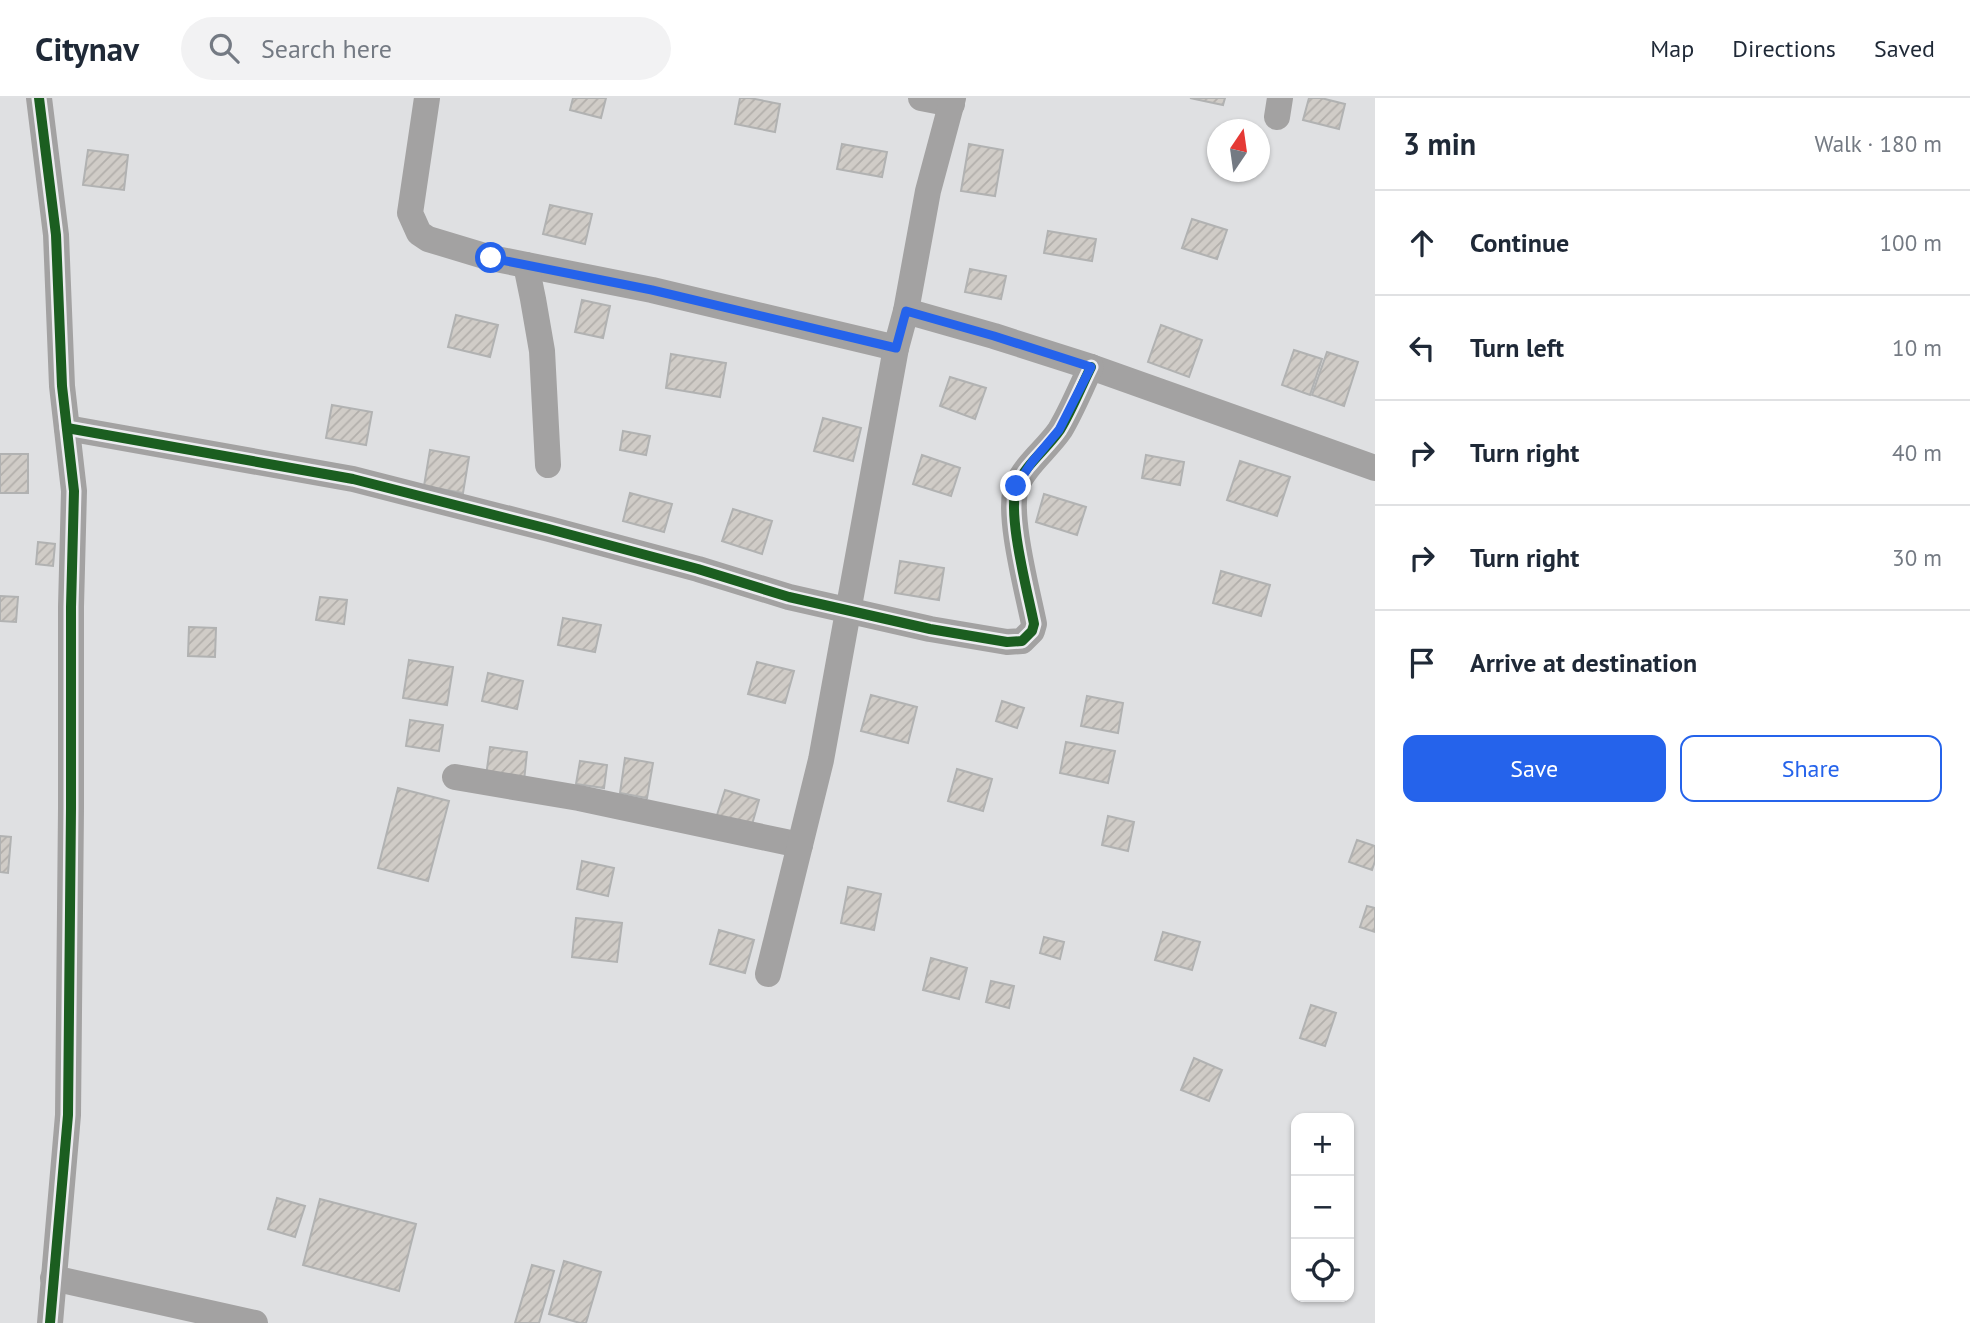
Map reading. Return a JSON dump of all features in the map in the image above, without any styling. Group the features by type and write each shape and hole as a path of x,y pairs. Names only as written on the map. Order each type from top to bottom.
{"street":[{"path":"39,98 56,235 62,386 74,491 68,1115 50,1323"},
{"path":"427,98 410,213 419,233 428,239 491,258 652,290 896,348"},
{"path":"768,974 821,760 896,348 906,311 928,191 953,101 921,98"},
{"path":"526,265 542,351 548,465"},
{"path":"906,311 1091,367 1375,468"},
{"path":"67,428 353,479 698,569 789,597 1007,642 1022,641 1034,624 1014,517 1016,486 1059,430 1091,367"},
{"path":"455,777 579,797 800,845"},
{"path":"53,1278 256,1323"}],"building":[{"path":"573,98 606,98 601,118 570,110"},
{"path":"740,98 780,104 775,132 735,124"},
{"path":"1190,98 1225,98 1223,105"},
{"path":"1309,98 1345,104 1339,129 1303,120"},
{"path":"842,144 887,152 882,177 837,169"},
{"path":"969,144 1003,150 995,196 961,191"},
{"path":"88,150 128,155 124,190 83,185"},
{"path":"550,205 592,214 585,244 543,234"},
{"path":"1192,219 1227,230 1217,259 1182,248"},
{"path":"1048,231 1096,239 1092,261 1044,253"},
{"path":"970,269 1006,276 1001,299 965,292"},
{"path":"582,300 610,306 603,338 575,332"},
{"path":"456,315 498,325 490,357 448,347"},
{"path":"1161,325 1202,340 1189,377 1148,362"},
{"path":"1294,350 1322,359 1310,395 1282,385"},
{"path":"1327,352 1358,362 1344,406 1312,395"},
{"path":"671,354 726,363 720,397 666,388"},
{"path":"950,377 986,388 975,419 940,406"},
{"path":"332,405 372,412 366,445 326,438"},
{"path":"823,418 861,428 853,461 814,451"},
{"path":"623,431 650,436 646,455 620,450"},
{"path":"430,450 469,457 463,493 424,486"},
{"path":"0,454 28,454 28,493 0,493"},
{"path":"922,455 960,468 951,496 913,484"},
{"path":"1146,455 1184,462 1180,485 1142,478"},
{"path":"1240,461 1290,477 1277,516 1227,500"},
{"path":"630,493 672,504 664,532 623,521"},
{"path":"1044,494 1086,507 1077,535 1036,522"},
{"path":"733,509 772,521 762,554 722,541"},
{"path":"38,542 55,544 53,566 36,564"},
{"path":"900,561 944,568 939,600 895,593"},
{"path":"1221,571 1270,585 1261,616 1213,603"},
{"path":"0,596 18,597 16,622 0,621"},
{"path":"320,597 347,600 344,624 316,620"},
{"path":"563,618 601,625 595,652 558,645"},
{"path":"189,627 216,628 215,657 188,656"},
{"path":"409,660 453,667 447,705 403,698"},
{"path":"757,662 794,671 785,703 748,694"},
{"path":"488,673 523,681 517,709 482,701"},
{"path":"871,695 917,707 908,743 861,731"},
{"path":"1087,696 1123,703 1118,733 1081,726"},
{"path":"1002,701 1024,708 1017,728 996,721"},
{"path":"410,720 443,725 439,751 406,746"},
{"path":"1066,742 1115,751 1108,783 1060,773"},
{"path":"490,747 527,752 524,781 486,776"},
{"path":"625,758 653,763 647,798 620,793"},
{"path":"580,761 607,765 604,788 576,784"},
{"path":"957,769 992,779 983,811 948,801"},
{"path":"398,788 449,801 428,881 378,868"},
{"path":"725,790 759,800 751,828 716,818"},
{"path":"1108,816 1134,822 1128,851 1102,845"},
{"path":"0,836 11,837 8,873 0,872"},
{"path":"1357,840 1375,846 1372,870 1349,862"},
{"path":"582,861 614,868 608,896 577,889"},
{"path":"848,887 881,894 874,930 841,923"},
{"path":"1367,906 1375,908 1375,932 1360,927"},
{"path":"576,918 622,923 617,962 572,957"},
{"path":"719,930 754,940 745,973 710,964"},
{"path":"1163,932 1200,942 1192,970 1155,960"},
{"path":"1044,937 1064,942 1060,959 1040,953"},
{"path":"931,958 967,968 959,999 923,990"},
{"path":"991,981 1014,986 1009,1008 986,1002"},
{"path":"1311,1005 1336,1013 1325,1046 1300,1038"},
{"path":"1194,1058 1222,1070 1209,1101 1181,1090"},
{"path":"277,1198 305,1206 295,1237 268,1229"},
{"path":"320,1199 416,1224 399,1291 303,1265"},
{"path":"564,1261 601,1272 586,1323 549,1314"},
{"path":"532,1265 554,1271 539,1323 515,1323"}],"cycle path":[{"path":"39,98 56,235 62,386 74,491 68,1115 50,1323"},
{"path":"67,428 353,479 698,569 789,597 930,629 1007,642 1022,641 1032,631 1034,624 1016,533 1014,497 1017,485 1026,470 1060,430 1091,367"}],"route":[{"path":"491,258 652,290 896,348 906,311 1091,367 1059,430 1016,486"}]}
